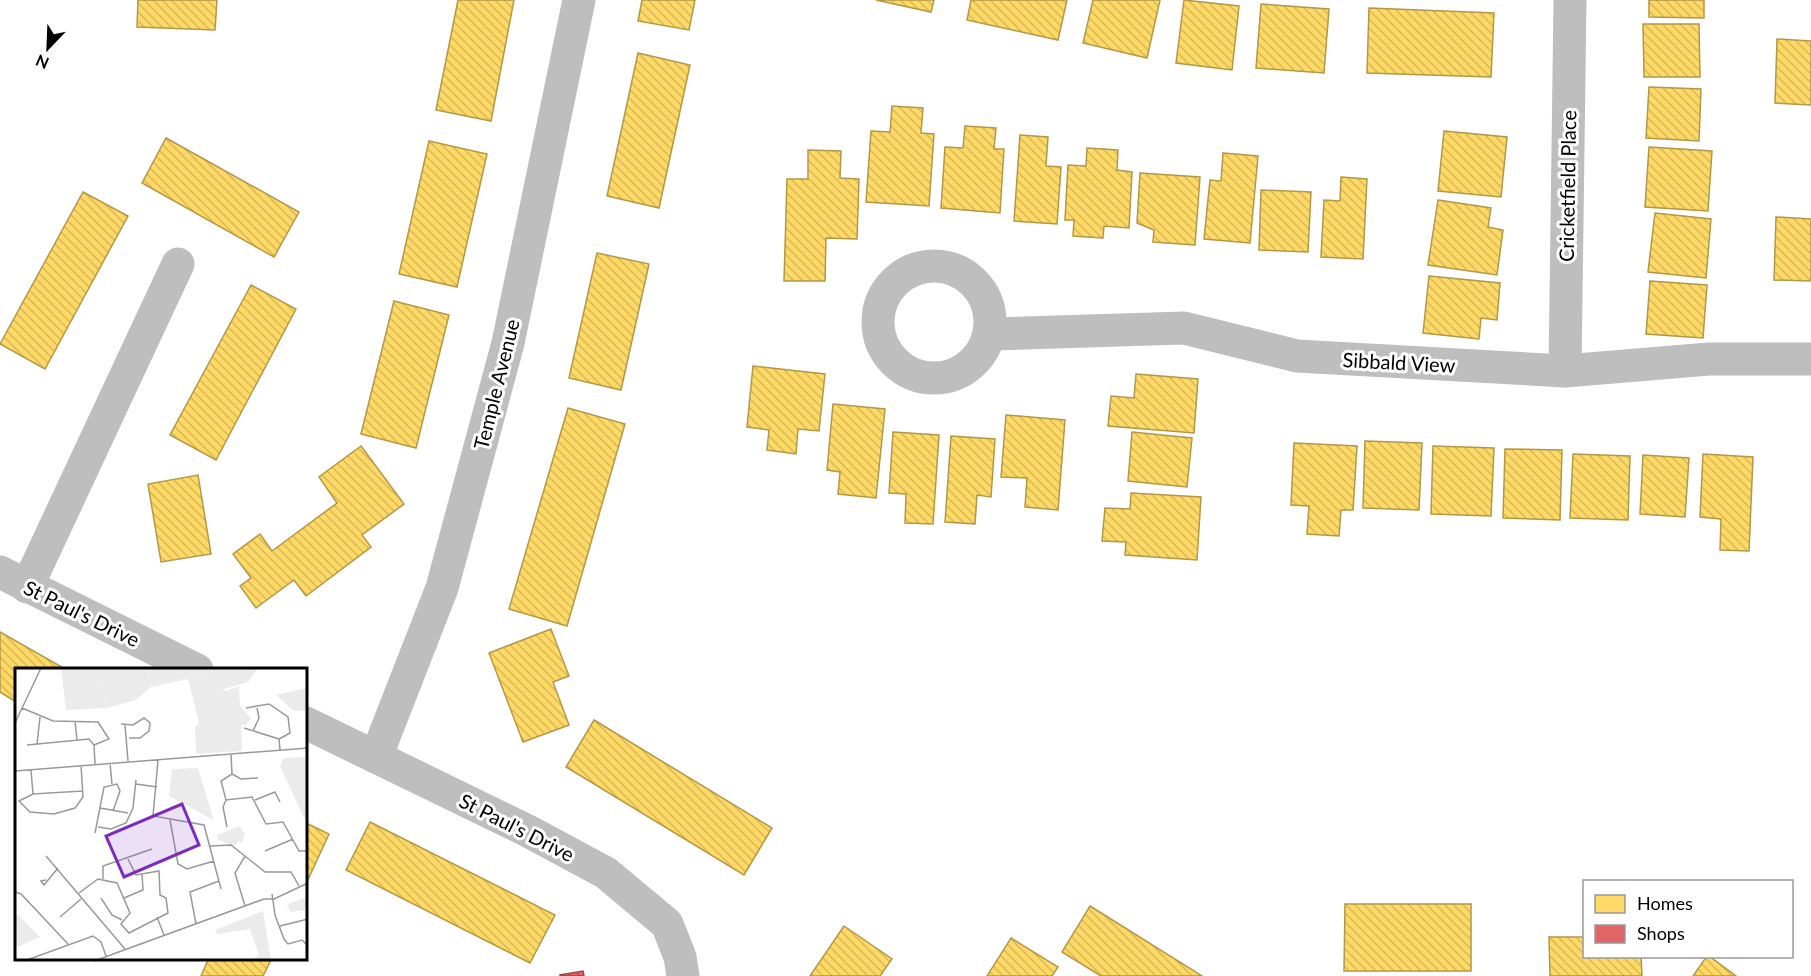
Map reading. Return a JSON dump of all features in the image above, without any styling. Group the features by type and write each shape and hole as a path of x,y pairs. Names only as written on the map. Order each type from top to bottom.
{"street":[{"name":"Temple Avenue","path":"376,757 442,588 508,343 579,0"},
{"name":"Cricketfield Place","path":"1564,371 1570,0"},
{"path":"14,579 178,264"},
{"name":"Sibbald View","path":"990,334 1184,328 1297,356 1564,371 1709,359 1811,359"},
{"name":"St Paul's Drive","path":"14,579 193,668"},
{"name":"St Paul's Drive","path":"308,724 528,831 606,873 667,924 680,957 683,976"}],"building: Homes":[{"path":"138,0 217,0 215,30 137,27"},
{"path":"458,0 514,0 491,121 436,110"},
{"path":"642,0 695,0 689,30 638,21"},
{"path":"876,0 934,0 931,12"},
{"path":"971,0 1067,0 1058,40 967,20"},
{"path":"1093,0 1160,0 1147,58 1083,43"},
{"path":"1184,0 1239,6 1232,70 1176,63"},
{"path":"1649,0 1704,0 1704,18 1649,17"},
{"path":"1261,4 1329,9 1324,73 1256,68"},
{"path":"1369,8 1494,13 1491,77 1367,73"},
{"path":"1643,24 1699,24 1700,77 1644,77"},
{"path":"1777,39 1811,41 1811,105 1775,103"},
{"path":"638,53 690,65 659,208 607,196"},
{"path":"1649,87 1701,89 1699,141 1646,138"},
{"path":"892,106 923,108 921,133 934,134 929,206 866,202 871,131 890,132"},
{"path":"965,126 996,128 994,149 1004,149 1000,213 941,208 945,147 963,148"},
{"path":"1444,131 1507,137 1501,197 1438,191"},
{"path":"1020,135 1048,137 1046,166 1061,167 1057,224 1014,221"},
{"path":"166,138 299,212 274,257 142,183"},
{"path":"429,141 487,154 457,287 399,274"},
{"path":"1649,147 1712,151 1708,211 1645,207"},
{"path":"1087,148 1118,150 1117,170 1132,172 1129,228 1104,226 1103,238 1073,236 1074,220 1065,220 1068,165 1086,166"},
{"path":"808,150 841,151 840,178 859,179 857,239 826,238 825,281 784,281 787,179 808,179"},
{"path":"1223,153 1258,156 1250,243 1204,239 1210,180 1221,181"},
{"path":"1140,173 1200,177 1195,245 1153,242 1154,230 1137,223"},
{"path":"1341,177 1367,179 1363,259 1321,257 1324,200 1340,201"},
{"path":"1261,190 1311,192 1308,252 1259,250"},
{"path":"83,192 128,216 45,369 0,344"},
{"path":"1438,200 1491,208 1488,227 1503,230 1497,275 1428,265"},
{"path":"1655,213 1711,219 1706,278 1648,272"},
{"path":"1776,217 1811,219 1811,281 1774,280"},
{"path":"597,253 649,264 621,390 569,378"},
{"path":"1429,276 1500,283 1497,320 1481,318 1479,339 1423,333"},
{"path":"1650,281 1707,285 1703,338 1646,334"},
{"path":"251,285 296,309 216,460 170,435"},
{"path":"394,301 449,315 416,448 361,434"},
{"path":"753,366 825,374 819,431 798,429 796,454 767,450 769,430 747,427"},
{"path":"1136,374 1198,379 1194,433 1108,426 1111,396 1134,398"},
{"path":"833,404 885,409 876,498 838,494 840,472 827,470"},
{"path":"568,408 625,424 567,626 509,609"},
{"path":"1006,415 1065,420 1058,510 1025,507 1027,478 1001,477"},
{"path":"893,432 939,435 933,524 905,523 906,494 889,493"},
{"path":"1132,432 1192,438 1187,487 1128,481"},
{"path":"951,436 995,439 991,497 977,495 975,524 945,522"},
{"path":"1365,441 1422,443 1419,510 1363,508"},
{"path":"1294,443 1357,446 1353,510 1341,510 1339,536 1307,534 1309,506 1291,505"},
{"path":"361,446 404,504 362,535 371,547 306,596 294,580 256,608 240,586 251,578 233,554 260,534 272,551 337,503 319,477"},
{"path":"1433,446 1494,448 1491,516 1431,514"},
{"path":"1505,449 1562,450 1560,520 1503,518"},
{"path":"1573,454 1630,456 1628,520 1570,518"},
{"path":"1703,454 1753,457 1749,551 1720,550 1721,519 1700,517"},
{"path":"1643,455 1689,458 1685,517 1640,514"},
{"path":"198,475 211,554 161,562 148,484"},
{"path":"1131,493 1201,497 1197,560 1125,555 1126,542 1102,541 1105,508 1130,509"},
{"path":"551,629 569,676 553,682 569,725 523,742 489,653"},
{"path":"0,632 63,668 15,668 15,701 0,692"},
{"path":"594,720 772,828 744,875 566,767"},
{"path":"370,822 555,915 530,963 346,870"},
{"path":"308,824 329,834 308,880"},
{"path":"1345,904 1471,904 1471,971 1344,971"},
{"path":"1090,906 1202,976 1101,976 1062,952"},
{"path":"844,926 892,959 880,976 810,976"},
{"path":"1549,937 1583,937 1583,958 1641,958 1642,976 1550,976"},
{"path":"1011,938 1058,967 1052,976 987,976"},
{"path":"1706,958 1712,958 1736,976 1693,976"},
{"path":"208,961 270,961 263,976 201,976"}],"building: Shops":[{"path":"583,971 584,976 560,976 560,975"}]}
